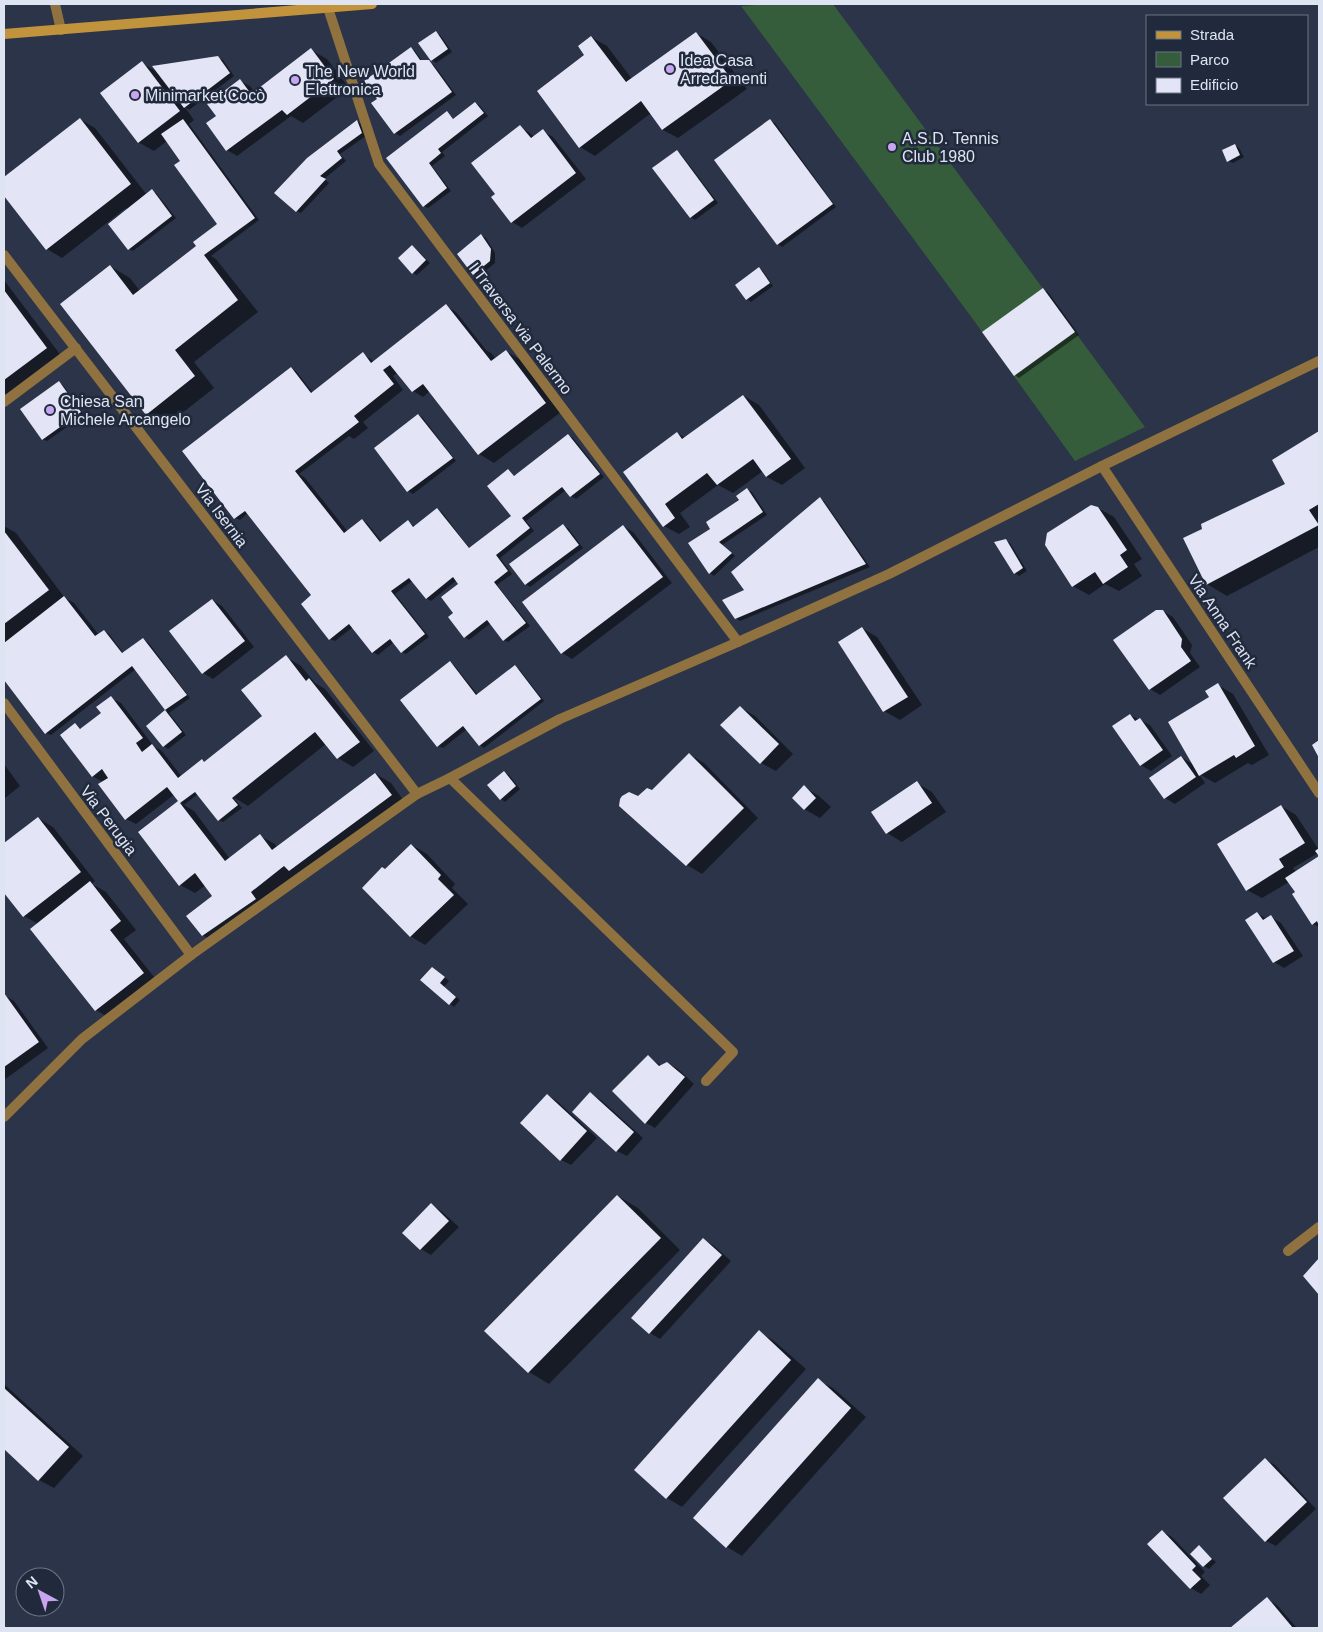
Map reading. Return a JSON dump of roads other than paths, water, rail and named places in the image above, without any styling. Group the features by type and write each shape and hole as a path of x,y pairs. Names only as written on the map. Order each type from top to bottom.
{"main road":[{"path":"4,34 372,4"}],"street":[{"path":"55,4 61,30"},
{"name":"I Traversa via Palermo","path":"328,8 379,164 738,642"},
{"name":"Via Isernia","path":"4,254 417,794"},
{"path":"4,402 76,348"},
{"path":"4,1117 82,1039 191,955 417,794 560,718 738,642 888,574 1102,466 1319,361"},
{"name":"Via Anna Frank","path":"1102,466 1319,793"},
{"name":"Via Perugia","path":"4,703 191,955"},
{"path":"450,778 733,1052 706,1081"},
{"path":"1288,1251 1319,1227"}],"place":[{"name":"Idea Casa Arredamenti","path":"670,69"},
{"name":"The New World Elettronica","path":"295,80"},
{"name":"Minimarket Cocò","path":"135,95"},
{"name":"A.S.D. Tennis Club 1980","path":"892,147"},
{"name":"Chiesa San Michele Arcangelo","path":"50,410"}]}
